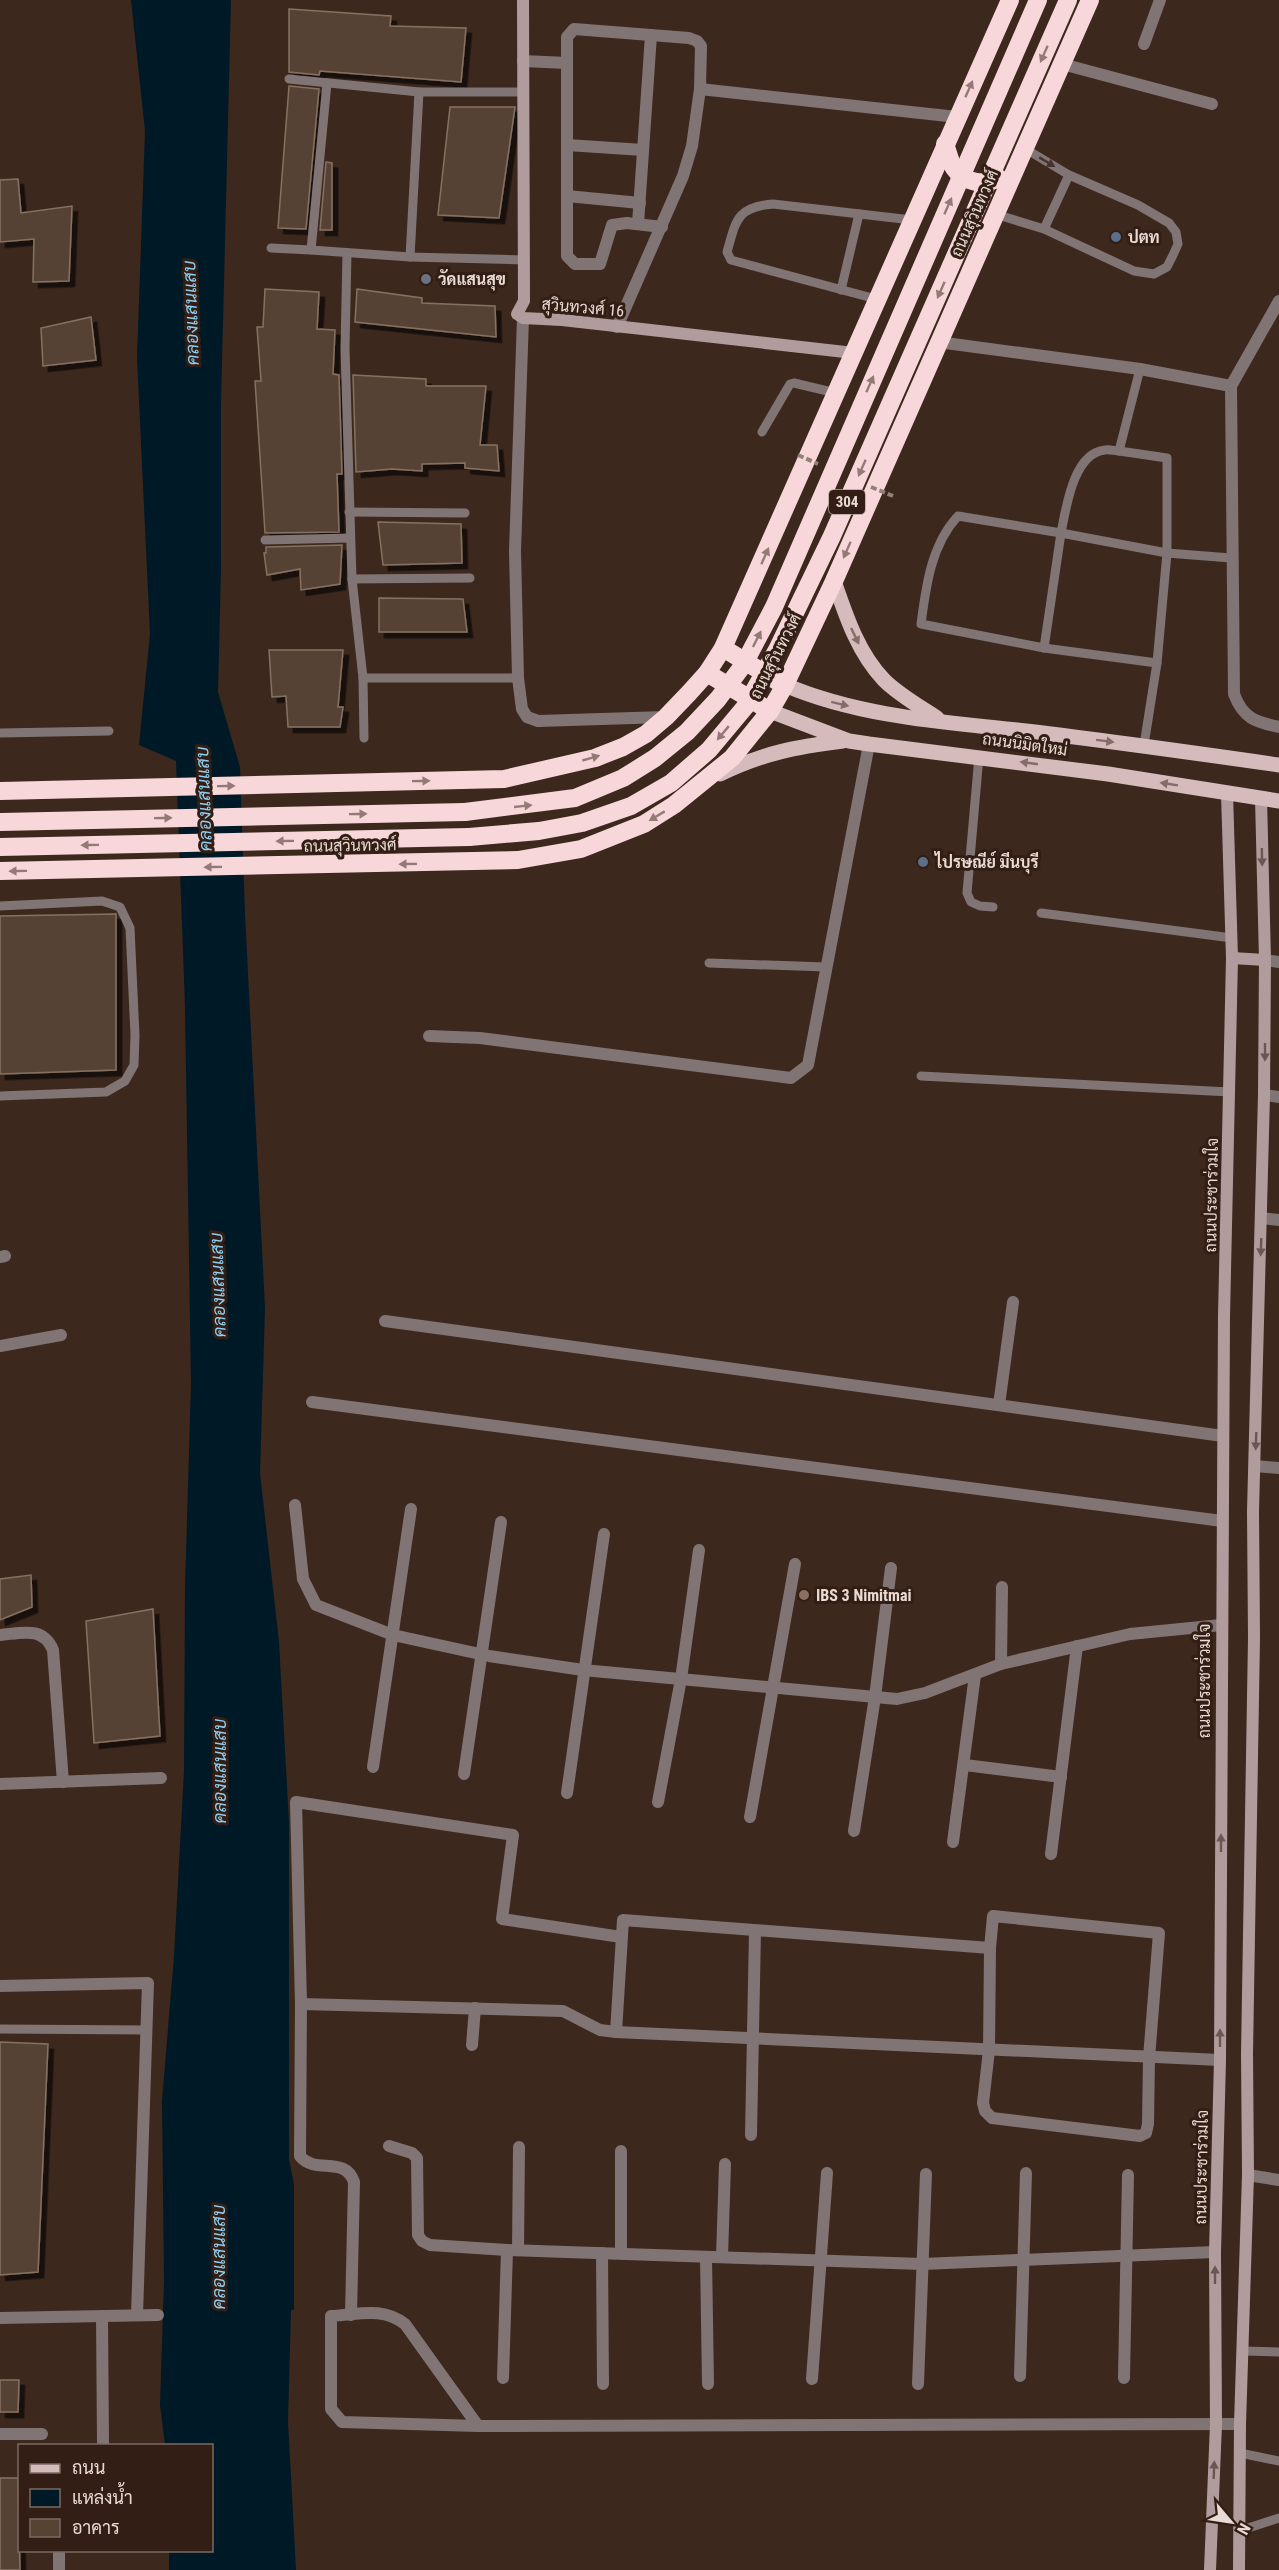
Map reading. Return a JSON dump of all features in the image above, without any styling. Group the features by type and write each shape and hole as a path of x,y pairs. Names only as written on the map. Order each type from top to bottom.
{"highway":[{"path":"0,791 504,779 595,758 631,742 666,717 707,673 723,648 1010,0"},
{"name":"ถนนสุวินทวงศ์","path":"0,822 465,812 575,798 623,777 655,758 687,732 718,699 744,664 774,607 1038,0"},
{"name":"ถนนสุวินทวงศ์","path":"0,847 469,837 539,831 582,823 631,806 671,783 709,750 745,707 777,650 832,536 1068,0"},
{"name":"ถนนสุวินทวงศ์","path":"0,871 466,863 518,860 581,849 644,824 674,805 732,758 770,711 784,685 834,581 1090,0"},
{"path":"945,144 954,168 964,178 976,183 992,182 1014,170"},
{"path":"723,648 784,685"},
{"path":"707,673 770,711"}],"main road":[{"name":"สุวินทวงศ์ 16","path":"522,0 525,260 524,301 517,314 523,318 854,353"},
{"path":"834,581 851,629 872,667 885,682 943,722"},
{"name":"ถนนนิมิตใหม่","path":"784,685 813,697 854,707 943,722 1144,745 1279,765"},
{"name":"ถนนนิมิตใหม่","path":"770,711 849,741 979,756 1279,801"},
{"path":"704,781 752,759 780,750 849,741"},
{"name":"ถนนประชาร่วมใจ","path":"1210,2570 1216,2424 1215,2252 1220,2060 1222,1521 1232,958 1227,793"},
{"path":"1239,2570 1240,2424 1248,2175 1255,1466 1264,1095 1265,960 1261,798"},
{"path":"1232,958 1265,960"}],"street":[{"path":"1144,44 1160,0"},
{"path":"617,327 662,227 689,160 699,89 701,46 697,41 689,38 574,29 567,37 567,256 575,264 600,264 612,225 638,224 662,227"},
{"path":"638,224 651,35"},
{"path":"523,61 567,63"},
{"path":"1062,64 1212,104"},
{"path":"699,89 957,117"},
{"path":"567,145 643,150"},
{"path":"567,196 640,203"},
{"path":"1279,301 1231,390 1234,694 1245,715 1279,727"},
{"path":"523,318 515,551 518,678 522,709 527,717 538,720 666,717"},
{"path":"938,342 1140,369 1231,390"},
{"path":"429,1036 480,1038 791,1078 808,1065 869,744"},
{"path":"1265,960 1279,962"},
{"path":"1264,1095 1279,1097"},
{"path":"1262,1218 1279,1220"},
{"path":"999,1405 1013,1302"},
{"path":"385,1322 1223,1436"},
{"path":"0,1346 61,1335"},
{"path":"312,1402 1222,1521"},
{"path":"1255,1466 1279,1468"},
{"path":"295,1505 303,1579 316,1605 393,1635 481,1654 584,1670 897,1699 925,1693 1001,1664 1077,1646 1130,1634 1221,1625"},
{"path":"373,1767 411,1509"},
{"path":"464,1774 501,1522"},
{"path":"567,1793 604,1533"},
{"path":"658,1802 681,1679 699,1550"},
{"path":"750,1817 795,1564"},
{"path":"854,1831 891,1568"},
{"path":"1001,1664 1002,1587"},
{"path":"0,1635 38,1633 49,1640 53,1650 63,1782"},
{"path":"1051,1854 1077,1646"},
{"path":"953,1842 965,1765 975,1675"},
{"path":"965,1765 1061,1777"},
{"path":"0,1784 160,1778"},
{"path":"351,2315 354,2182 351,2173 344,2168 308,2163 300,2156 301,2004 296,1802 513,1835 502,1919 621,1938"},
{"path":"993,1916 1159,1933 1149,2058 1146,2133 1140,2136 992,2118 985,2111 983,2103 989,2050 990,1948 993,1916"},
{"path":"616,2032 623,1920 990,1948"},
{"path":"751,2134 755,1931"},
{"path":"0,1986 148,1983 137,2315"},
{"path":"301,2004 563,2011 600,2030 616,2032 1220,2060"},
{"path":"472,2045 475,2008"},
{"path":"389,2146 412,2153 417,2158 418,2235 422,2241 430,2245 922,2264 1215,2252"},
{"path":"503,2378 519,2147"},
{"path":"621,2151 621,2253"},
{"path":"722,2257 725,2164"},
{"path":"812,2379 827,2173"},
{"path":"1020,2376 1026,2173"},
{"path":"918,2384 926,2174"},
{"path":"1125,2378 1128,2175"},
{"path":"1248,2175 1279,2180"},
{"path":"602,2253 603,2384"},
{"path":"706,2257 708,2384"},
{"path":"478,2426 405,2324 393,2315 378,2312 331,2316 331,2409 342,2422 478,2426 1240,2424"},
{"path":"0,2318 159,2315"},
{"path":"102,2316 103,2444"},
{"path":"0,2434 42,2434"},
{"path":"59,2552 59,2570"}],"lane":[{"path":"289,79 419,92 524,92"},
{"path":"311,250 327,83"},
{"path":"410,257 419,92"},
{"path":"995,214 1044,229 1134,271 1154,274 1167,267 1178,244 1176,232 1169,223 1138,205 1069,175 1024,148"},
{"path":"1044,229 1069,175"},
{"path":"876,299 731,260 727,252 736,219 745,210 773,204 912,220"},
{"path":"841,290 859,214"},
{"path":"271,248 410,257 525,260"},
{"path":"347,253 345,349 349,512 352,579 363,678 364,738"},
{"path":"1119,452 1131,412 1140,369"},
{"path":"762,432 790,384 836,393"},
{"path":"1044,648 1061,533 1070,489 1076,474 1092,456 1104,450 1167,458 1167,553 1157,663 1144,745"},
{"path":"349,512 465,513"},
{"path":"1157,663 1044,648 921,624 926,590 938,545 949,525 958,516 1167,553 1231,558"},
{"path":"265,540 350,538"},
{"path":"352,579 470,578"},
{"path":"363,678 518,678"},
{"path":"0,733 109,731"},
{"path":"979,756 967,893 971,902 980,906 993,907"},
{"path":"0,906 102,901 120,908 130,928 135,1035 134,1065 125,1081 106,1092 0,1096"},
{"path":"1041,913 1232,938"},
{"path":"709,963 825,967"},
{"path":"921,1076 1230,1092"},
{"path":"0,2029 147,2030"},
{"path":"1243,2351 1279,2352"},
{"path":"1240,2453 1279,2461"},
{"path":"1239,2531 1279,2518"}],"water":[{"name":"คลองแสนแสบ","path":"131,0 231,0 221,403 218,692 240,767 265,1308 260,1473 279,1642 289,1823 289,2159 294,2185 294,2310 291,2310 288,2421 296,2570 169,2570 169,2552 213,2552 213,2444 165,2444 160,2405 164,2281 162,2101 174,1956 184,1771 185,1587 191,1384 185,1006 176,761 139,745 150,634 137,358 145,131"}],"building":[{"path":"289,9 391,16 390,26 466,28 461,82 320,71 319,75 289,72"},
{"path":"289,86 319,89 306,229 278,228"},
{"path":"450,107 515,107 499,218 438,215"},
{"path":"326,162 332,163 332,230 320,230"},
{"path":"18,179 21,213 72,206 69,281 33,282 34,239 0,242 0,180"},
{"path":"265,289 319,292 317,329 335,330 333,374 339,375 342,474 337,474 339,532 265,533 255,381 261,381 257,327 263,327"},
{"path":"357,289 422,298 422,303 495,306 496,337 355,322"},
{"path":"91,317 96,360 43,366 41,328"},
{"path":"353,375 426,379 426,386 486,386 480,445 497,445 499,471 465,468 465,463 422,464 422,471 392,469 356,472"},
{"path":"378,522 461,524 462,563 383,565"},
{"path":"342,545 340,584 301,590 300,569 267,575 264,553 266,553 266,547"},
{"path":"379,598 463,599 467,632 379,632"},
{"path":"269,650 343,650 338,707 343,707 340,727 288,727 286,696 272,697"},
{"path":"116,914 116,1070 0,1074 0,916"},
{"path":"31,1575 32,1607 0,1620 0,1579"},
{"path":"153,1609 160,1736 94,1743 86,1621"},
{"path":"0,2042 48,2044 38,2272 0,2275"},
{"path":"0,2380 19,2380 18,2412 0,2412"},
{"path":"0,2478 18,2478 20,2570 0,2570"}],"place":[{"name":"ปตท","path":"1116,237"},
{"name":"วัดแสนสุข","path":"426,279"},
{"name":"ไปรษณีย์ มีนบุรี","path":"923,862"},
{"name":"IBS 3 Nimitmai","path":"804,1595"}]}
